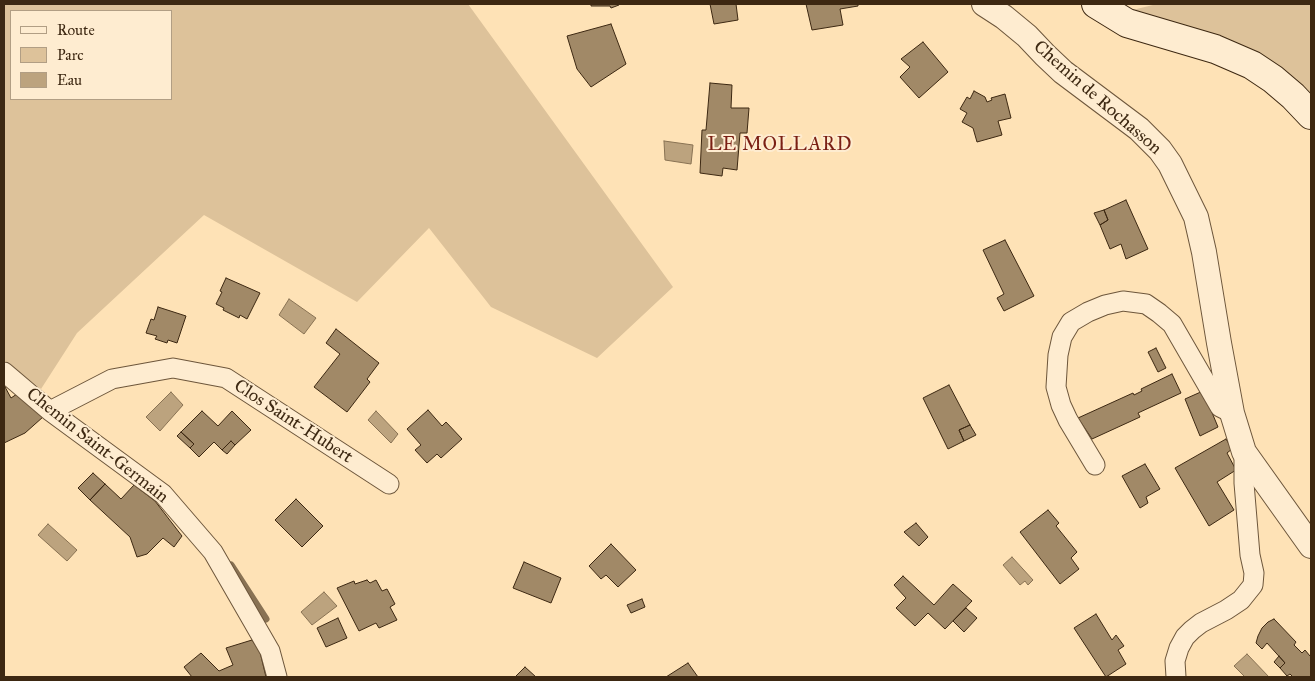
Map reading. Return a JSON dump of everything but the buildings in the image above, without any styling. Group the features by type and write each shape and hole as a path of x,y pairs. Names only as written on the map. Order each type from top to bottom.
{"main road":[{"path":"1096,4 1126,23 1214,49 1252,64 1293,96 1311,115"}],"street":[{"name":"Chemin de Rochasson","path":"984,4 1004,17 1027,36 1063,72 1139,129 1160,150 1179,179 1196,217 1204,252 1232,413 1244,452 1244,483 1250,555 1254,574 1253,585 1241,600 1201,623 1186,637 1179,648 1176,662 1176,677"},
{"path":"1095,465 1068,420 1056,387 1058,355 1062,338 1071,322 1105,305 1123,301 1146,304 1159,312 1172,324 1220,407 1232,413"},
{"name":"Clos Saint-Hubert","path":"50,410 112,379 173,368 226,378 389,484"},
{"name":"Chemin Saint-Germain","path":"4,372 50,410 163,494 213,552 270,651 277,677"},
{"name":"Chemin de Rochasson","path":"1244,452 1311,546"}],"green space":[{"path":"4,4 468,4 673,287 597,358 491,307 429,228 357,302 204,215 77,333 41,389 4,360"},
{"path":"1157,4 1311,4 1311,106 1116,14"}],"water":[{"path":"664,141 693,145 691,164 665,160"},
{"path":"289,299 316,318 304,334 279,315"},
{"path":"171,392 183,405 160,431 146,417"},
{"path":"376,411 398,434 391,443 368,420"},
{"path":"48,524 77,550 67,561 38,535"},
{"path":"1012,557 1033,580 1028,585 1025,581 1020,585 1003,565"},
{"path":"324,592 337,606 312,625 301,612"},
{"path":"1247,654 1269,677 1245,677 1234,666"}],"waterway":[{"path":"231,565 266,619"}],"district":[{"name":"LE MOLLARD","path":"780,145"}]}
